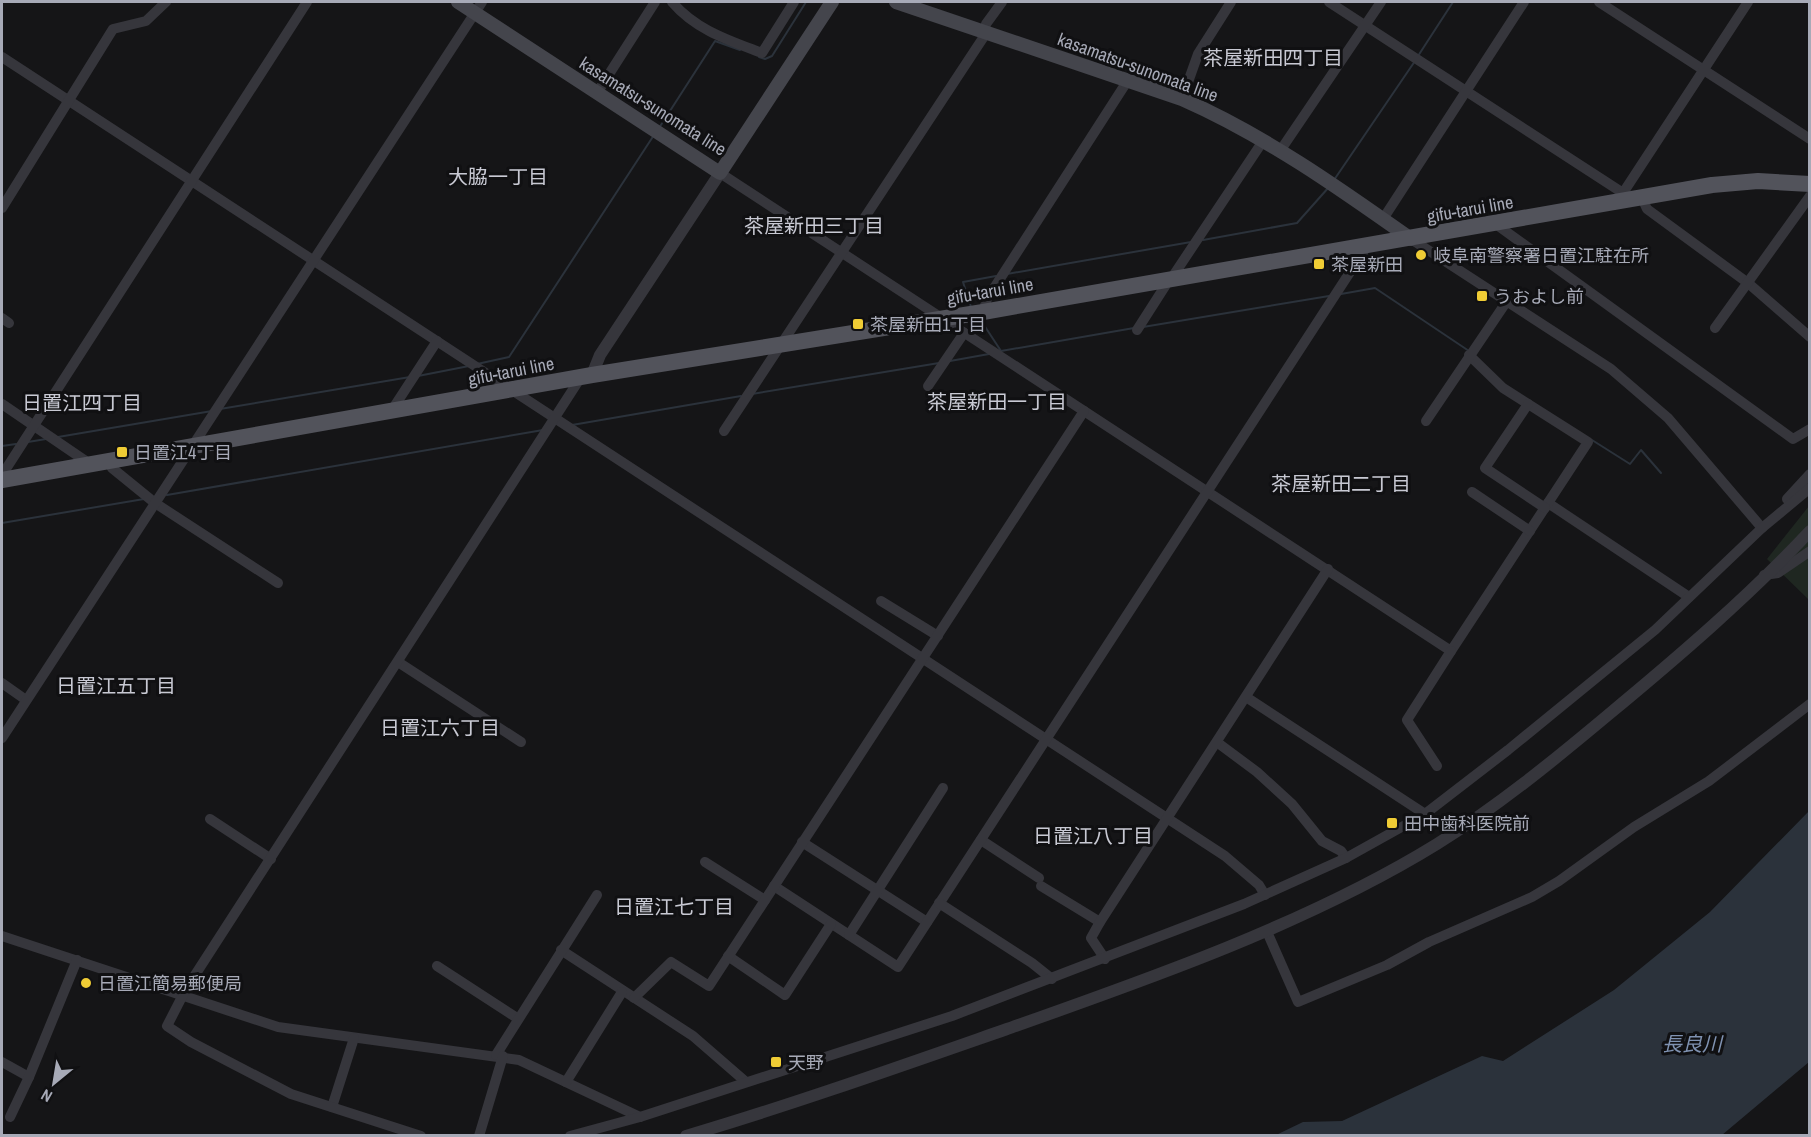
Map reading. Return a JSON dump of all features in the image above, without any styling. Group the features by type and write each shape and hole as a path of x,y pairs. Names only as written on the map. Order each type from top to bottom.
{"main road":[{"name":"kasamatsu-sunomata line","path":"458,2 479,7 597,93 720,173 832,2"},
{"name":"kasamatsu-sunomata line","path":"896,2 1128,80 1214,113 1280,151 1411,239"},
{"name":"gifu-tarui line","path":"2,480 390,413 587,376 942,319 1497,225 1623,196 1642,198 1736,183 1774,181 1809,194"}],"street":[{"path":"2,208 111,35 117,28 146,21 166,2"},
{"path":"2,475 32,424 307,2"},
{"path":"597,93 655,2"},
{"path":"679,4 707,31 762,53 794,2"},
{"path":"724,431 843,254 983,38 1002,2"},
{"path":"1182,99 1203,43 1231,2"},
{"path":"1329,2 1623,196 1748,2"},
{"path":"1280,151 1381,2"},
{"path":"1383,219 1524,2"},
{"path":"1599,2 1809,139"},
{"path":"2,738 479,7"},
{"path":"2,57 1225,856 1259,885 1265,895"},
{"path":"983,312 987,299 1128,80"},
{"path":"1137,330 1263,141"},
{"path":"421,1136 291,1094 191,1042 167,1026 183,995 398,662 720,173 1451,651"},
{"path":"1714,328 1809,194"},
{"path":"1642,198 1647,209 1748,283 1809,337"},
{"path":"1497,225 1793,439 1809,429"},
{"path":"1411,239 1611,369 1689,441 1762,528"},
{"path":"774,886 898,967 1367,246"},
{"path":"1426,420 1507,301"},
{"path":"928,386 964,333"},
{"path":"390,413 436,340"},
{"path":"1437,766 1407,720 1588,442 1495,381 1469,355"},
{"path":"2,404 90,464"},
{"path":"1528,404 1485,468 1689,597"},
{"path":"634,998 671,962 709,986 1084,411"},
{"path":"108,461 112,468 155,503 278,583"},
{"path":"1780,513 1787,499 1809,474"},
{"path":"570,1136 640,1118 952,1016 1105,959 1265,895 1346,858 1425,814 1619,661 1762,528 1809,488"},
{"path":"1472,492 1530,531"},
{"path":"686,1136 882,1072 1071,1006 1191,960 1367,884 1436,845 1532,777 1669,665 1809,531"},
{"path":"1764,575 1778,573 1809,551"},
{"path":"1105,959 1091,938 1100,922 1218,743 1328,569"},
{"path":"881,601 938,636"},
{"path":"398,662 521,742"},
{"path":"2,683 26,700"},
{"path":"1246,697 1425,814"},
{"path":"1268,934 1298,1002 1387,965 1429,942 1532,897 1559,881 1609,843 1709,781 1809,704"},
{"path":"1218,743 1257,772 1292,804 1322,841 1341,851 1346,858"},
{"path":"849,935 943,788"},
{"path":"210,819 271,859"},
{"path":"981,840 1100,922"},
{"path":"802,842 927,922"},
{"path":"705,862 765,900"},
{"path":"479,1136 500,1055 517,1018 597,895"},
{"path":"939,903 1032,963 1052,979"},
{"path":"728,956 785,995 831,924"},
{"path":"2,936 278,1027 500,1055 533,1065 640,1118"},
{"path":"561,950 622,992 693,1036 746,1082"},
{"path":"10,1117 77,960"},
{"path":"437,966 517,1018"},
{"path":"566,1082 622,992"},
{"path":"332,1107 354,1038"},
{"path":"2,1062 29,1077"}],"shaded area":[{"path":"1809,506 1809,600 1767,559"}],"water":[{"name":"長良川","path":"1809,811 1809,1062 1722,1135 1276,1135 1303,1122 1342,1121 1482,1056 1503,1061 1614,990 1710,912"}],"waterway":[{"path":"759,57 765,59 772,56 806,2"},
{"path":"1418,56 1453,2"},
{"path":"659,128 715,41 740,50"},
{"path":"1334,180 1415,61"},
{"path":"477,364 509,357 654,135"},
{"path":"1203,240 1297,223 1329,187"},
{"path":"1007,274 1191,242"},
{"path":"971,307 963,282 996,276"},
{"path":"1341,294 1375,288 1469,351"},
{"path":"1143,327 1329,296"},
{"path":"980,319 1001,351"},
{"path":"1001,351 1134,328"},
{"path":"950,361 989,354"},
{"path":"752,394 939,363"},
{"path":"418,376 469,366"},
{"path":"220,409 410,377"},
{"path":"572,425 741,396"},
{"path":"58,437 212,411"},
{"path":"167,495 543,430"},
{"path":"28,442 46,439"},
{"path":"1592,440 1630,464 1641,450 1661,473"},
{"path":"2,446 16,444"},
{"path":"2,523 144,499"}],"place":[{"name":"岐阜南警察署日置江駐在所","path":"1421,255"},
{"name":"茶屋新田","path":"1319,264"},
{"name":"うおよし前","path":"1482,296"},
{"name":"茶屋新田1丁目","path":"858,324"},
{"name":"日置江4丁目","path":"122,452"},
{"name":"田中歯科医院前","path":"1392,823"},
{"name":"日置江簡易郵便局","path":"86,983"},
{"name":"天野","path":"776,1062"}],"district":[{"name":"茶屋新田四丁目","path":"1273,57"},
{"name":"大脇一丁目","path":"498,176"},
{"name":"茶屋新田三丁目","path":"814,225"},
{"name":"茶屋新田一丁目","path":"997,401"},
{"name":"日置江四丁目","path":"82,402"},
{"name":"茶屋新田二丁目","path":"1341,483"},
{"name":"日置江五丁目","path":"116,685"},
{"name":"日置江六丁目","path":"440,727"},
{"name":"日置江八丁目","path":"1093,835"},
{"name":"日置江七丁目","path":"674,906"}]}
